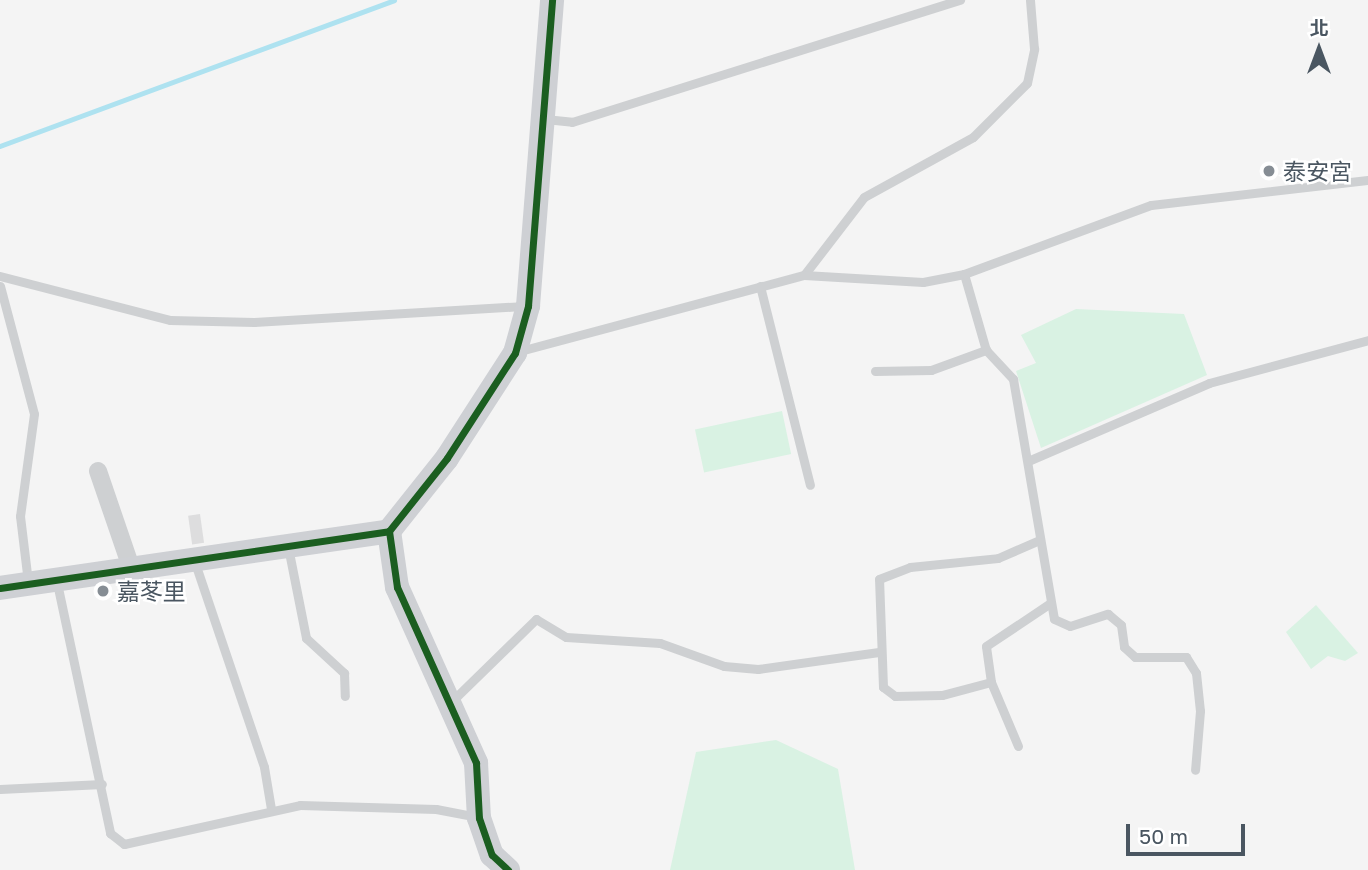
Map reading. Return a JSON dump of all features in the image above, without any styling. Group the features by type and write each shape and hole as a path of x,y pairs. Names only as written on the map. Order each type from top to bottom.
{"street":[{"path":"0,588 57,583 195,563 288,545 389,531 447,458 514,353 528,306 540,118 552,0"},
{"path":"97,471 133,572"},
{"path":"389,531 397,587 476,763 479,818 496,865"}],"lane":[{"path":"540,118 572,122 960,0"},
{"path":"804,275 864,197 973,137 1027,83 1034,50 1030,0"},
{"path":"514,353 804,275 923,282 964,274 1151,205 1368,180"},
{"path":"964,274 986,350 1013,379 1028,461 1037,541 1054,620 1070,626 1108,614 1121,625 1124,647 1135,657 1186,657 1196,673 1200,711 1195,769"},
{"path":"0,276 170,320 254,322 528,306"},
{"path":"0,286 34,414 20,516 29,586"},
{"path":"760,286 810,485"},
{"path":"1028,461 1209,383 1368,340"},
{"path":"875,372 931,370 986,350"},
{"path":"991,682 942,695 895,696 883,687 879,652 879,579 910,567 998,558 1037,541"},
{"path":"288,545 306,638 344,673 345,696"},
{"path":"195,563 264,767 271,808"},
{"path":"57,583 102,784 110,833 124,844 271,808 436,809 479,818"},
{"path":"1018,746 991,682 986,646 992,638 1049,604"},
{"path":"449,705 536,619 566,637 660,643 724,666 758,669 879,652"},
{"path":"0,789 102,784"}],"green space":[{"path":"1076,309 1184,314 1207,375 1041,448 1016,371 1036,363 1021,335"},
{"path":"782,411 791,454 704,473 695,430"},
{"path":"1316,605 1358,653 1345,661 1328,656 1311,669 1286,632"},
{"path":"776,740 838,769 855,870 670,870 696,752"}],"building":[{"path":"200,514 204,543 192,544 188,516"}],"waterway":[{"path":"0,146 394,0"}],"cycle path":[{"path":"0,588 389,531 447,458 515,353 528,306 552,0"},
{"path":"389,531 397,587 476,763 479,818 492,855 508,870"}],"place":[{"name":"泰安宮","path":"1269,171"},
{"name":"嘉苳里","path":"103,591"}]}
